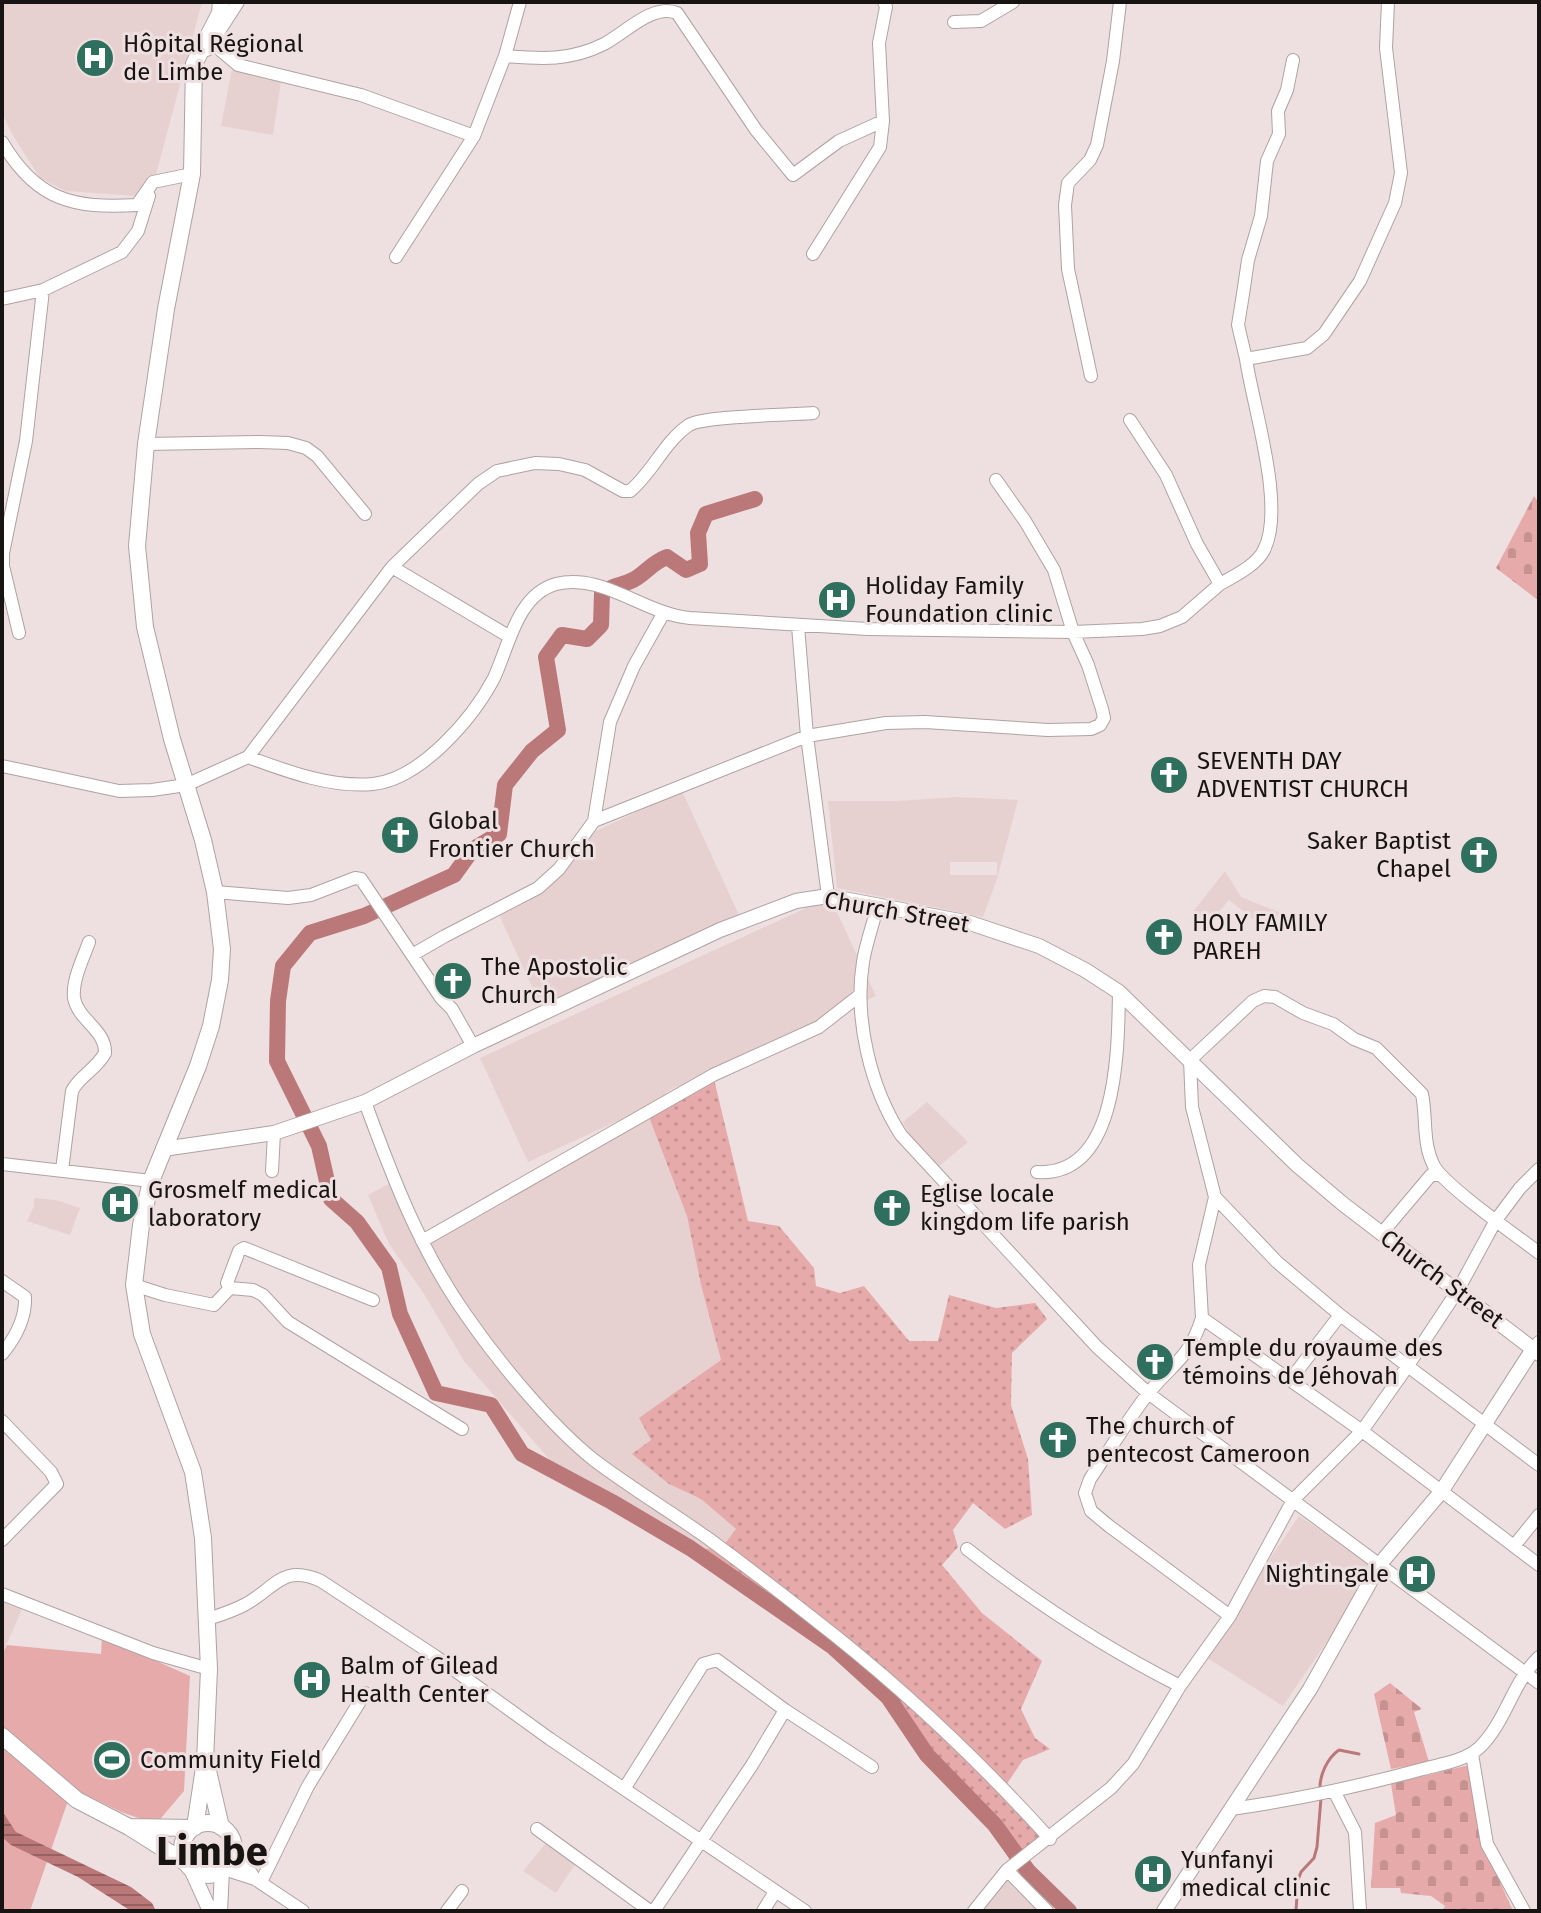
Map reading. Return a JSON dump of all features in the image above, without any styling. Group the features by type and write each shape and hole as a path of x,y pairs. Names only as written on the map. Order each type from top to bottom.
{"highway":[{"path":"188,1866 182,1844 194,1827 205,1761 209,1669 197,1492 193,1472 142,1334 134,1285 141,1225 151,1181 198,1066 217,1001 222,949 215,892 203,840 158,683 140,593 137,546 146,444 166,309 192,174 194,64 220,13 221,2"},
{"path":"2,1736 77,1800 129,1827 188,1866 206,1875 223,1870 230,1863 234,1847 228,1832 221,1827 208,1823 194,1827 129,1827"},
{"path":"205,1761 221,1827"}],"main road":[{"name":"Church Street","path":"163,1149 274,1133 365,1102 473,1046 763,911 828,896 970,923 1039,946 1085,970 1119,992 1297,1165 1537,1349"},
{"path":"1164,1911 1310,1689 1380,1564 1441,1492 1537,1349"},
{"path":"188,1866 210,1911"},
{"path":"220,1911 223,1870"}],"street":[{"path":"194,64 213,44 238,2"},
{"path":"396,257 474,136 505,56 520,2"},
{"path":"954,22 981,21 1013,2"},
{"path":"1091,376 1068,269 1065,205 1068,183 1090,160 1097,145 1113,61 1120,2"},
{"path":"1246,359 1307,348 1324,334 1360,281 1395,203 1401,173 1386,48 1388,2"},
{"path":"813,254 878,154 883,121 879,43 889,4"},
{"path":"505,56 570,58 604,44 656,12 667,9 677,13 730,93 790,173 797,174 855,132 883,121"},
{"path":"213,44 238,65 361,95 474,136"},
{"path":"248,757 307,776 342,782 376,784 397,776 426,759 473,712 494,678 527,604 539,591 556,584 592,583 663,614 798,626 1073,632 1160,626 1182,617 1263,553 1271,522 1269,476 1238,325 1248,260 1261,216 1267,161 1279,134 1278,111 1287,90 1293,60"},
{"path":"2,142 35,184 52,196 76,204 110,207 137,205 153,182 192,174"},
{"path":"2,299 43,290 122,252 138,231 153,182"},
{"path":"19,633 3,566 3,553 26,441 43,290"},
{"path":"2,766 119,791 186,785 248,757 392,567 478,484 497,471 535,463 559,464 585,470 623,491 630,491 675,437 691,424 709,418 739,419 813,413"},
{"path":"1130,420 1166,475 1197,544 1220,584"},
{"path":"146,444 260,442 288,443 306,448 317,456 365,514"},
{"path":"594,821 807,736 886,723 925,722 1048,730 1091,729 1100,725 1104,718 1102,709 1054,570 996,480"},
{"path":"392,567 510,637"},
{"path":"412,955 538,888 559,869 594,821 610,722 634,666 663,614"},
{"path":"798,626 807,736 828,896"},
{"path":"215,892 300,897 334,888 355,878 361,879 441,998 452,1009 473,1046"},
{"path":"877,907 863,961 860,995 875,1077 887,1113 901,1135 1097,1347 1148,1393 1539,1683"},
{"path":"62,1170 72,1091 75,1084 92,1072 105,1053 103,1040 76,1004 74,994 89,942"},
{"path":"1037,1172 1052,1173 1067,1169 1090,1148 1113,1088 1119,992"},
{"path":"422,1241 713,1075 819,1027 860,995"},
{"path":"1230,1616 1091,1511 1085,1493 1090,1479 1148,1393 1184,1357 1202,1318 1199,1265 1215,1197 1192,1107 1190,1060 1253,1001 1264,996 1275,997 1303,1013 1333,1024 1354,1039 1376,1048 1422,1094 1429,1152 1441,1175 1539,1253"},
{"path":"365,1102 401,1198 466,1316 502,1363 575,1442 593,1459 710,1540 902,1690 1004,1788 1050,1839"},
{"path":"272,1171 274,1133"},
{"path":"2,1164 151,1181"},
{"path":"974,1911 1010,1868 1111,1788 1133,1764 1180,1686 1230,1616 1293,1500 1362,1431 1458,1290 1496,1220 1539,1169"},
{"path":"1382,1233 1431,1175 1441,1175"},
{"path":"1215,1197 1277,1262 1340,1315 1539,1465"},
{"path":"230,1288 227,1283 239,1251 244,1248 373,1300"},
{"path":"2,1281 25,1297 18,1330 2,1354"},
{"path":"134,1285 214,1305 230,1288"},
{"path":"230,1288 253,1290 263,1295 288,1322 462,1429"},
{"path":"1291,1379 1340,1315"},
{"path":"1202,1318 1362,1431 1539,1565"},
{"path":"2,1421 51,1472 57,1484 2,1540"},
{"path":"1514,1546 1539,1515"},
{"path":"967,1549 1028,1595 1121,1656 1180,1686"},
{"path":"208,1619 243,1606 282,1577 294,1573 308,1575 435,1656 805,1911"},
{"path":"2,1594 153,1653 209,1669"},
{"path":"1231,1809 1325,1793 1406,1774 1472,1754 1495,1731 1524,1672 1539,1657"},
{"path":"624,1789 703,1664 709,1660 717,1660 785,1710 872,1767"},
{"path":"258,1880 308,1786 365,1693"},
{"path":"537,1829 652,1911 746,1774 785,1710"},
{"path":"1472,1754 1487,1844 1524,1911"},
{"path":"1325,1793 1355,1832 1360,1911"},
{"path":"234,1847 258,1880"},
{"path":"1010,1868 1047,1911"},
{"path":"223,1870 258,1880 303,1911"},
{"path":"447,1911 462,1891"},
{"path":"763,1911 775,1892"}],"shaded area":[{"name":"Hôpital Régional de Limbe","path":"2,2 202,2 150,197 66,191 40,178 2,113"},
{"path":"232,69 282,75 273,135 221,126"},
{"path":"682,791 739,915 541,1006 499,915 529,901 525,891 565,872 555,850"},
{"path":"958,797 1018,800 997,879 983,917 837,888 828,801","holes":["950,862 997,862 997,875 950,875"]},
{"path":"1225,871 1241,897 1281,913 1267,930 1229,900 1208,924 1192,913"},
{"path":"830,897 876,996 666,1092 668,1098 528,1162 480,1058"},
{"path":"927,1102 968,1142 937,1168 912,1140 903,1122"},
{"path":"647,1112 687,1216 721,1360 640,1419 669,1484 701,1499 737,1530 721,1549 690,1548 563,1475 464,1361 424,1294 389,1244 368,1195 394,1181 422,1240"},
{"path":"34,1198 56,1200 80,1208 70,1235 27,1221"},
{"path":"1299,1516 1377,1568 1283,1706 1204,1656"},
{"path":"2,1601 22,1609 2,1655"},
{"path":"2,1811 16,1832 131,1887 152,1903 156,1911 131,1911 78,1877 11,1845 2,1837"},
{"path":"546,1843 576,1863 556,1893 523,1871"},
{"path":"1006,1880 1038,1911 980,1911"}],"green space":[{"path":"1534,496 1539,503 1539,601 1496,568"},
{"path":"713,1075 748,1221 779,1226 814,1268 816,1286 840,1293 864,1286 909,1341 938,1341 949,1295 996,1308 1035,1303 1047,1319 1012,1353 1011,1405 1028,1459 1032,1515 1005,1529 973,1503 953,1530 958,1547 942,1565 982,1613 1042,1661 1021,1709 1035,1738 1050,1749 1023,1760 1004,1788 1050,1839 1012,1866 995,1825 927,1755 888,1697 833,1646 690,1548 721,1549 736,1529 701,1499 669,1484 632,1454 651,1440 639,1418 721,1360 687,1216 647,1112"},
{"name":"Community Field","path":"102,1637 190,1676 184,1791 156,1824 121,1812 76,1790 2,1730 2,1655 7,1645 101,1654"},
{"path":"1390,1683 1422,1709 1414,1712 1429,1762 1391,1769 1374,1694"},
{"path":"2,1734 71,1792 30,1911 2,1911"},
{"path":"1469,1765 1483,1844 1513,1911 1442,1911 1445,1906 1431,1896 1401,1893 1400,1888 1371,1888 1375,1823 1396,1815 1391,1784"}],"waterway":[{"path":"755,499 706,514 698,533 700,564 686,570 667,557 661,559 633,580 602,593 601,625 587,639 562,635 546,657 558,730 532,751 505,785 499,834 472,850 454,875 364,916 310,933 283,966 278,1001 277,1061 319,1146 331,1199 357,1222 389,1267 400,1314 436,1393 491,1405 522,1454 690,1548 833,1647 888,1697 927,1755 995,1825 1028,1871 1069,1911"},
{"path":"1320,1791 1325,1768 1335,1753 1339,1750 1359,1754"},
{"path":"1296,1911 1298,1880 1314,1858 1317,1847 1321,1798"}],"place":[{"name":"Hôpital Régional de Limbe","path":"95,58"},
{"name":"Holiday Family Foundation clinic","path":"837,600"},
{"name":"SEVENTH DAY ADVENTIST CHURCH","path":"1169,775"},
{"name":"Global Frontier Church","path":"400,835"},
{"name":"Saker Baptist Chapel","path":"1479,855"},
{"name":"HOLY FAMILY PAREH","path":"1164,937"},
{"name":"The Apostolic Church","path":"453,981"},
{"name":"Grosmelf medical laboratory","path":"120,1204"},
{"name":"Eglise locale kingdom life parish","path":"892,1208"},
{"name":"Temple du royaume des témoins de Jéhovah","path":"1155,1362"},
{"name":"The church of pentecost Cameroon","path":"1058,1440"},
{"name":"Nightingale","path":"1417,1574"},
{"name":"Balm of Gilead Health Center","path":"312,1680"},
{"name":"Community Field","path":"112,1760"},
{"name":"Yunfanyi medical clinic","path":"1153,1874"}],"district":[{"name":"Limbe","path":"212,1852"}]}
